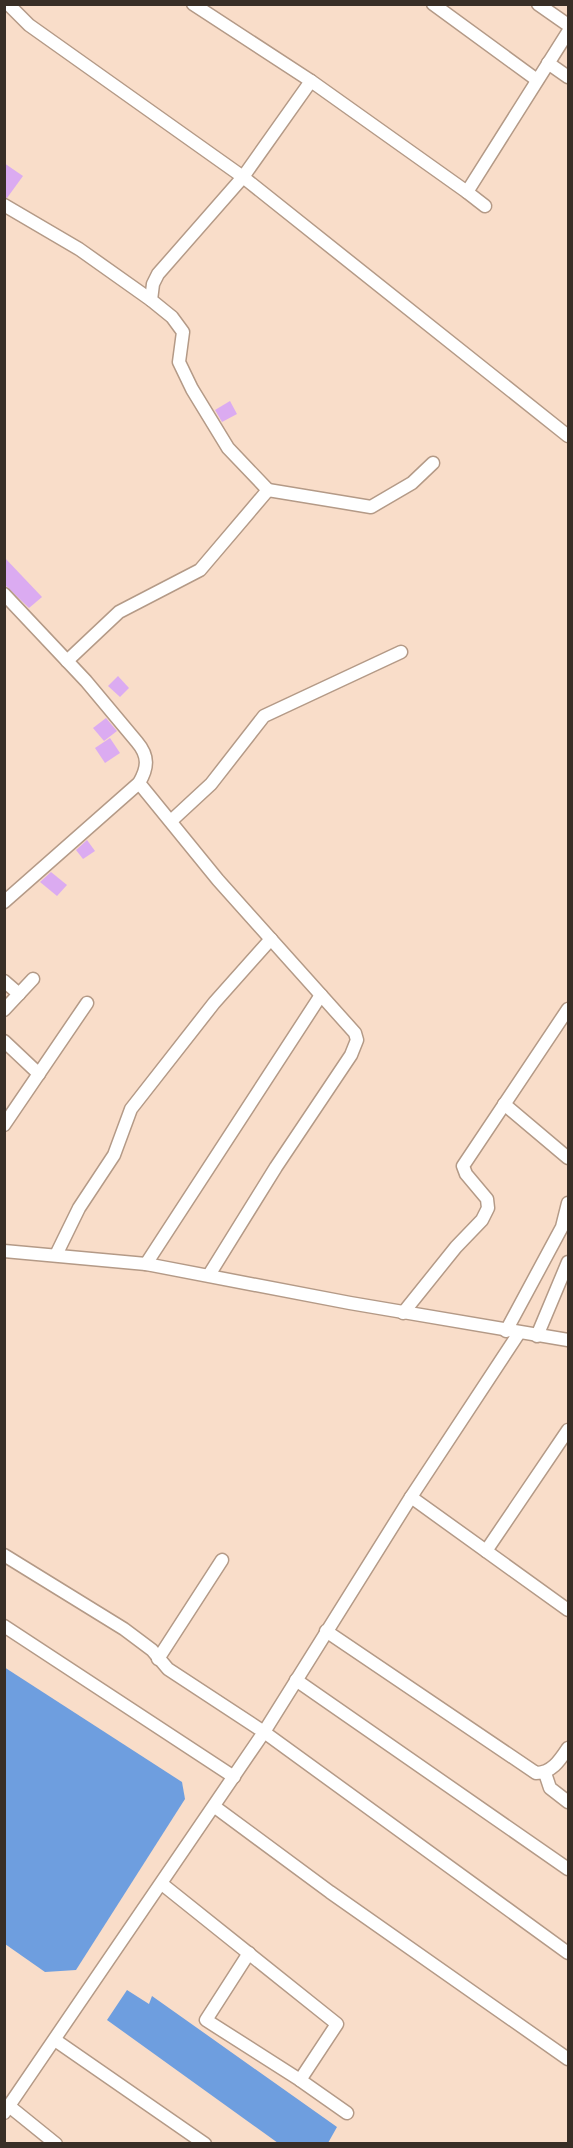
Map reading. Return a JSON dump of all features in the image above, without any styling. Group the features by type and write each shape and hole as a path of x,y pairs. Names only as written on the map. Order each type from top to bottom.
{"street":[{"path":"8,4 29,25 243,177 568,436"},
{"path":"193,4 311,81 485,206"},
{"path":"433,4 537,80"},
{"path":"538,4 568,25"},
{"path":"466,192 568,32"},
{"path":"548,63 568,77"},
{"path":"150,300 153,284 158,274 243,177 311,81"},
{"path":"4,205 79,249 172,317 183,332 179,362 228,448 268,490 371,507 411,483 433,463"},
{"path":"67,661 119,612 200,570 268,490"},
{"path":"4,594 67,661 144,750 147,762 139,783 4,902"},
{"path":"171,821 211,784 264,716 401,652"},
{"path":"139,783 218,880 355,1033 356,1046 276,1167 209,1275"},
{"path":"56,1256 79,1208 114,1155 131,1109 214,1003 271,939"},
{"path":"4,1010 33,979"},
{"path":"4,981 19,994"},
{"path":"146,1264 321,995"},
{"path":"4,1125 87,1003"},
{"path":"403,1313 456,1246 483,1220 488,1208 486,1198 466,1174 463,1166 568,1008"},
{"path":"4,1041 39,1074"},
{"path":"504,1104 568,1158"},
{"path":"506,1331 562,1227 568,1203"},
{"path":"4,1251 146,1264 403,1313 568,1340"},
{"path":"537,1336 568,1262"},
{"path":"56,2144 7,2110 215,1807 411,1497 519,1333"},
{"path":"486,1551 568,1430"},
{"path":"411,1497 568,1610"},
{"path":"4,1556 124,1629 152,1650 168,1669 264,1732 568,1953"},
{"path":"158,1659 222,1560"},
{"path":"4,1626 234,1777"},
{"path":"326,1631 536,1773 545,1773 556,1765 568,1748"},
{"path":"296,1680 568,1869"},
{"path":"545,1773 550,1788 568,1802"},
{"path":"215,1807 330,1892 568,2059"},
{"path":"162,1884 337,2024 300,2080"},
{"path":"249,1953 206,2020 347,2113"},
{"path":"56,2040 206,2144"}],"water":[{"path":"4,1667 182,1782 185,1799 76,1970 45,1972 5,1944"},
{"path":"127,1990 149,2004 152,1996 337,2127 328,2143 278,2143 107,2020"}],"building":[{"path":"4,163 23,176 7,198 4,197"},
{"path":"230,401 237,414 222,422 215,410"},
{"path":"4,557 42,597 29,608 4,584"},
{"path":"118,676 129,688 120,697 108,686"},
{"path":"106,718 117,731 104,741 93,728"},
{"path":"110,738 120,753 105,763 95,748"},
{"path":"87,840 95,851 83,859 76,850"},
{"path":"51,872 67,885 57,896 40,882"}]}
